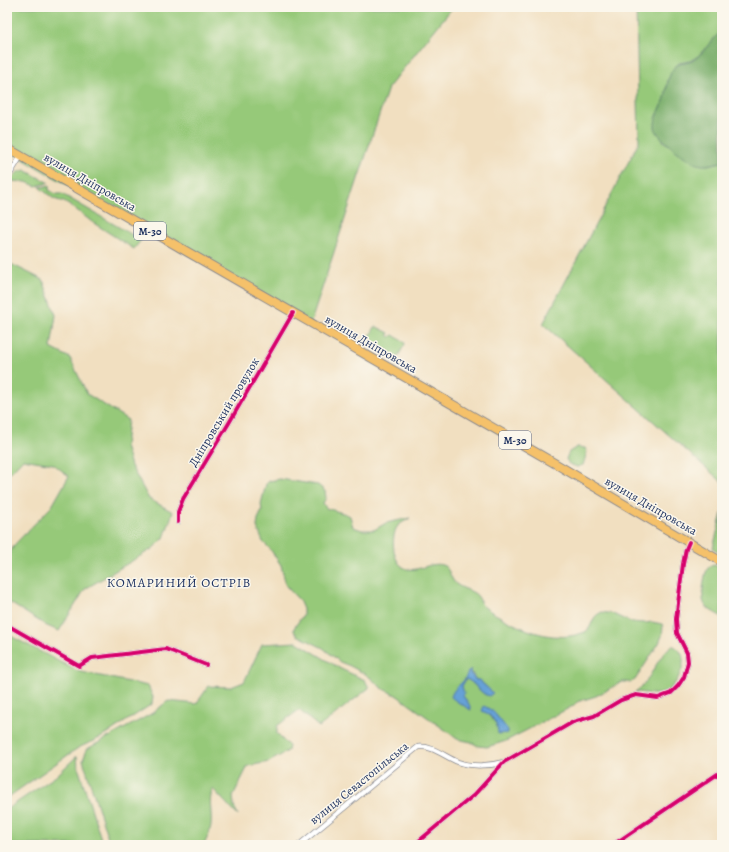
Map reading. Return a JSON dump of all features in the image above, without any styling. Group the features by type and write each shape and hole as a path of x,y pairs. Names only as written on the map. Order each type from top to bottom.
{"highway":[{"name":"вулиця Дніпровська","path":"7,148 556,464 722,562"}],"street":[{"path":"7,179 21,156"},
{"name":"Дніпровський провулок","path":"178,522 178,512 183,499 294,313"},
{"path":"414,845 474,795 504,762 573,722 594,716 621,700 636,695 658,698 671,693 678,686 684,677 688,662 686,653 677,633 676,619 683,564 689,542"},
{"path":"7,625 79,666 92,658 166,649 206,665"},
{"name":"вулиця Севастопільська","path":"299,845 418,747 428,747 464,763 492,764 504,762"},
{"path":"613,845 722,771"}],"green space":[{"path":"7,7 453,7 388,88 310,325 7,150"},
{"path":"636,7 722,7 722,30 698,56 690,61 679,63 668,79 665,99 660,109 663,141 697,164 708,165 722,162 722,482 543,324 639,142"},
{"path":"722,30 722,162 701,165 693,162 666,143 657,132 655,123 665,98 668,80 673,69 677,65 692,61 696,58"},
{"path":"25,170 49,183 36,186 26,182 9,181 18,172"},
{"path":"49,186 49,190 56,194 62,194 141,240 134,249 64,202 54,199 39,187"},
{"path":"7,262 43,280 56,315 51,348 70,358 87,394 128,420 125,446 131,466 149,499 173,512 164,538 152,549 85,589 59,631 47,626 7,601 7,557 16,543 52,506 69,476 53,464 23,459 7,476"},
{"path":"375,327 389,333 388,335 390,337 393,335 404,342 405,344 397,358 392,359 391,354 385,351 381,352 380,348 374,345 371,347 367,345 367,341"},
{"path":"577,447 585,448 587,452 583,465 577,467 569,464 566,459 569,452"},
{"path":"280,479 318,485 325,491 326,498 323,503 326,508 350,516 353,527 362,530 374,530 386,523 410,518 401,523 395,531 393,542 395,554 399,564 412,570 437,564 445,566 456,584 475,593 480,599 481,604 489,611 533,632 554,636 575,635 587,631 596,616 602,612 613,614 630,622 652,622 662,624 662,636 635,680 631,682 622,682 596,696 577,702 573,706 506,741 487,747 478,746 471,742 457,739 396,695 383,689 367,675 340,662 323,648 297,635 294,631 294,628 303,615 303,609 299,600 286,586 281,565 263,542 257,527 258,519 262,511 261,504 266,484 269,481","holes":["472,673 476,680 479,680 491,691 485,695 466,679 462,686 463,696 468,702 471,710 456,701 456,688","484,711 493,711 508,731 500,734 497,724"]},
{"path":"722,513 722,555 713,548"},
{"path":"714,565 722,569 722,617 707,608 703,600 705,575 708,568"},
{"path":"7,634 77,671 148,686 153,697 152,704 102,737 78,748 7,798"},
{"path":"297,642 341,669 365,680 369,688 319,727 299,710 277,726 277,734 289,746 288,751 269,762 248,766 233,796 234,806 238,816 213,789 211,794 211,825 204,845 110,845 83,760 87,749 151,714 168,701 196,704 209,686 231,687 244,682 262,644"},
{"path":"671,646 678,649 683,656 683,665 680,674 673,686 666,692 659,694 635,692 641,688 661,657"},
{"path":"77,756 78,767 103,845 7,845 7,809 56,776"}],"water":[{"path":"471,669 470,673 476,680 479,680 493,693 489,696 486,695 466,679 462,686 464,693 463,696 469,704 471,710 451,697"},
{"path":"484,706 493,711 508,730 508,733 498,734 494,720 486,712 482,711"}],"cycle path":[{"path":"178,522 178,512 183,499 293,313"},
{"path":"414,845 474,795 504,762 573,722 594,716 621,700 636,695 658,698 671,693 678,686 684,677 688,662 687,653 677,633 676,619 683,564 689,542"},
{"path":"7,625 79,666 92,658 166,649 206,665"},
{"path":"613,845 722,771"}],"district":[{"name":"КОМАРИНИЙ ОСТРІВ","path":"179,582"}]}
